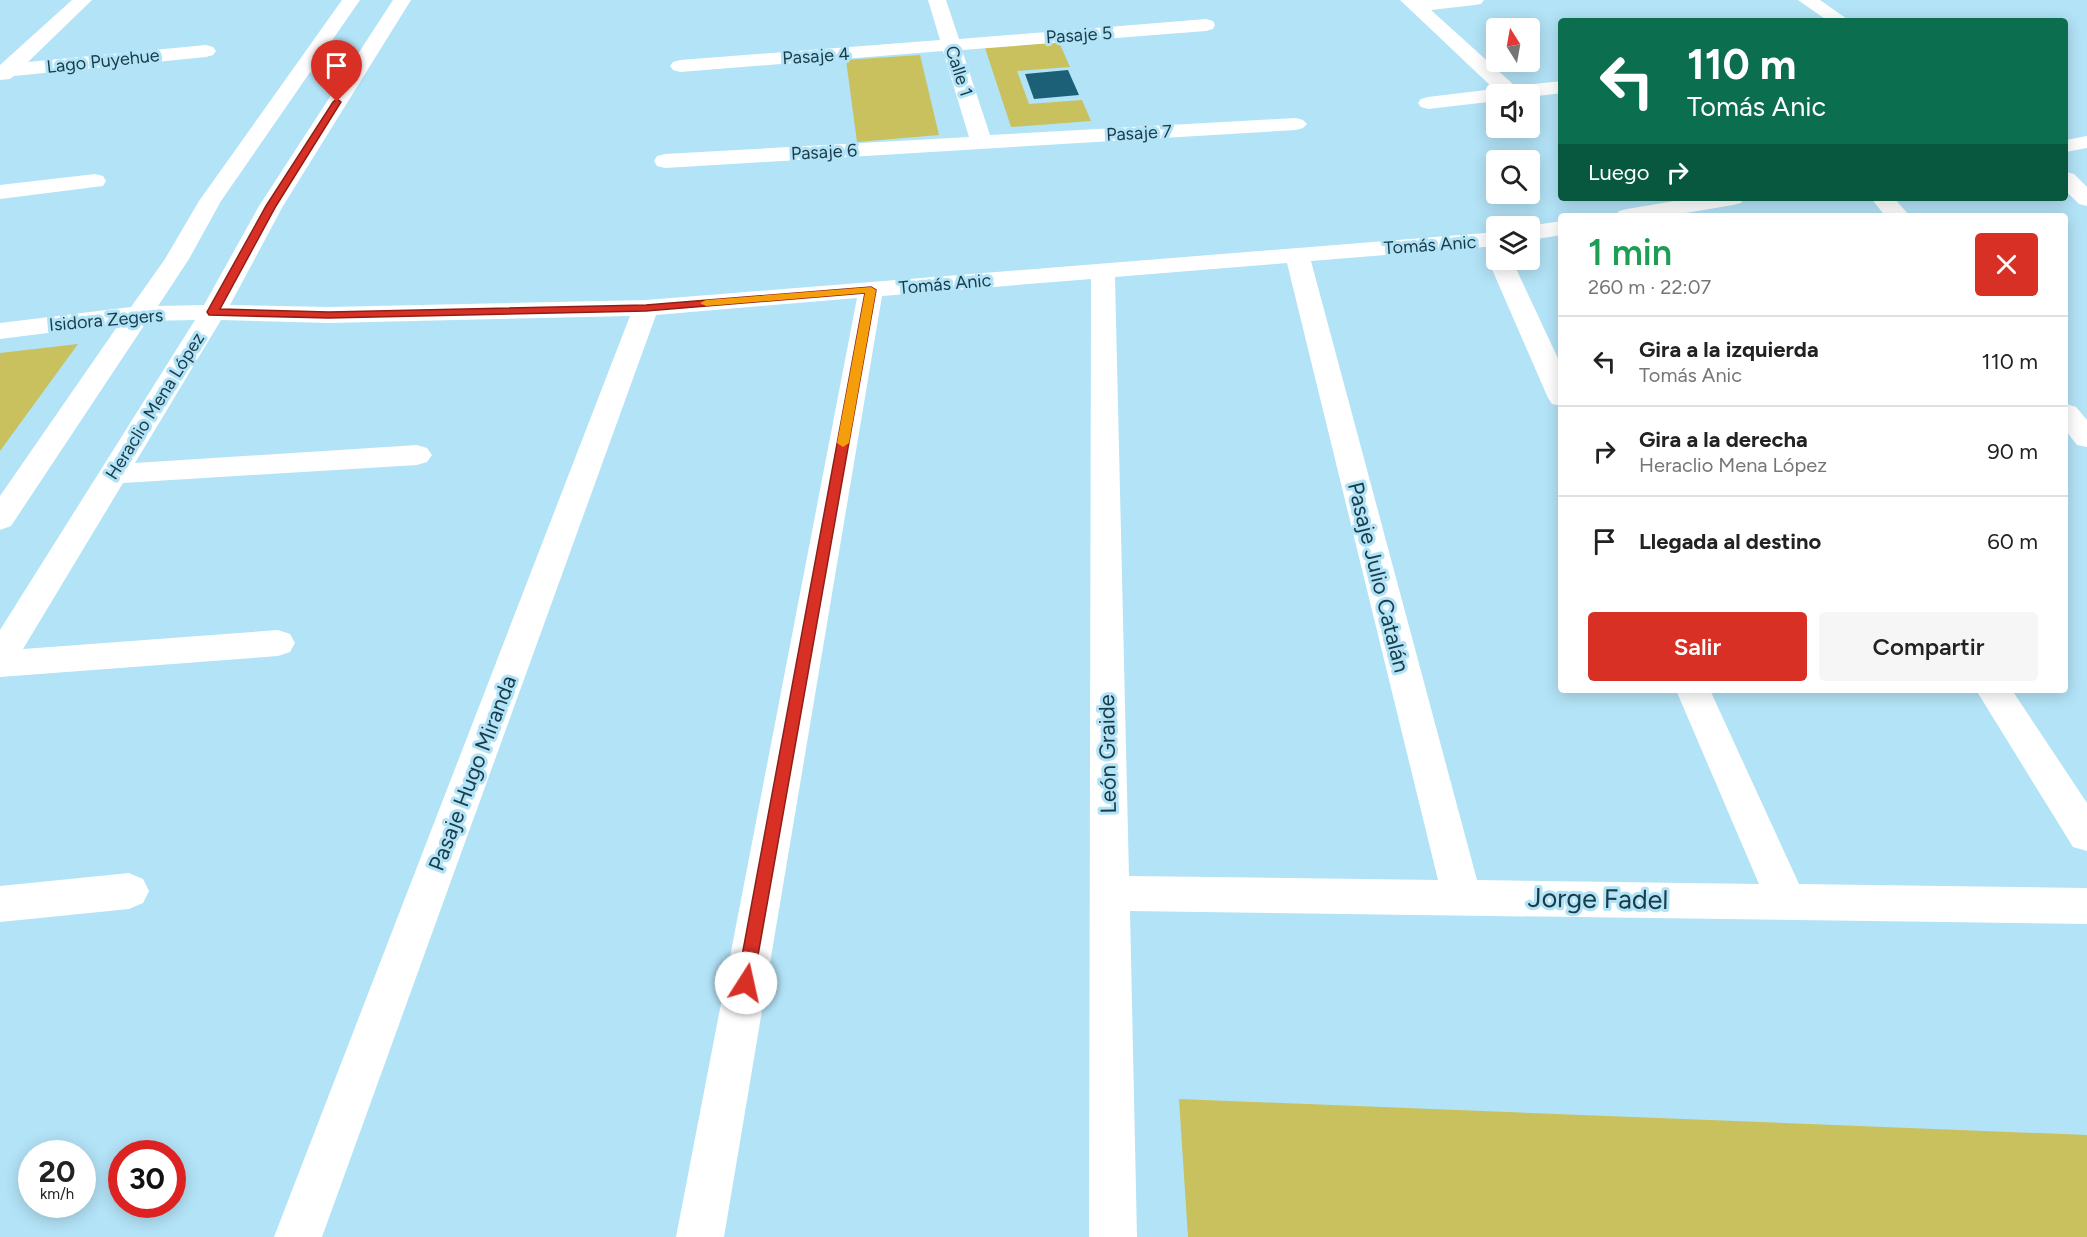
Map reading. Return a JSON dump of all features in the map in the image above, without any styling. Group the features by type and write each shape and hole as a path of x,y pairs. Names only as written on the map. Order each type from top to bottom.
{"street":[{"path":"3,73 82,0"},
{"path":"0,519 177,259 210,201 341,40 351,0"},
{"name":"Heraclio Mena López","path":"0,658 213,312 271,206 402,0"},
{"name":"Calle 1","path":"937,0 982,143"},
{"path":"1413,3 1475,0"},
{"path":"1807,0 1836,18"},
{"path":"1413,3 1492,84"},
{"name":"Pasaje 5","path":"951,45 1206,26"},
{"path":"341,40 371,37 382,30"},
{"name":"Pasaje 4","path":"680,66 951,45"},
{"name":"Lago Puyehue","path":"3,73 206,51"},
{"path":"1540,90 1558,87"},
{"path":"1428,103 1486,96"},
{"name":"Pasaje 7","path":"982,143 1296,124"},
{"path":"2068,146 2087,142"},
{"name":"Pasaje 6","path":"665,161 982,143"},
{"path":"0,192 95,181"},
{"path":"2068,181 2087,199"},
{"path":"1662,213 1684,211 1722,201"},
{"path":"1885,201 1895,213"},
{"path":"1540,231 1558,229"},
{"name":"Tomás Anic","path":"213,312 329,315 646,308 1297,256 1486,248"},
{"name":"Pasaje Julio Catalán","path":"1297,256 1462,897"},
{"path":"1506,270 1558,389"},
{"name":"León Graide","path":"1103,271 1113,1237"},
{"path":"700,1237 871,290"},
{"name":"Pasaje Hugo Miranda","path":"298,1237 646,308"},
{"name":"Isidora Zegers","path":"0,331 140,314 213,312"},
{"path":"2068,414 2087,438"},
{"path":"112,474 417,455"},
{"path":"0,664 278,643"},
{"path":"1694,693 1788,902"},
{"path":"1995,693 2087,835"},
{"path":"0,904 129,891"},
{"name":"Jorge Fadel","path":"1109,893 2087,906"}],"shaded area":[{"path":"1059,42 1070,67 1017,71 1029,104 1082,100 1091,121 1011,127 985,48"},
{"path":"920,55 939,135 857,142 846,60"},
{"path":"78,344 0,451 0,353"},
{"path":"1179,1099 2087,1135 2087,1237 1188,1237"}],"building":[{"path":"1068,70 1079,95 1034,99 1025,74"}],"slow traffic":[{"path":"706,303 871,290 843,443"}],"route":[{"path":"337,102 271,206 213,312 329,315 646,308 871,290 746,983"}]}
